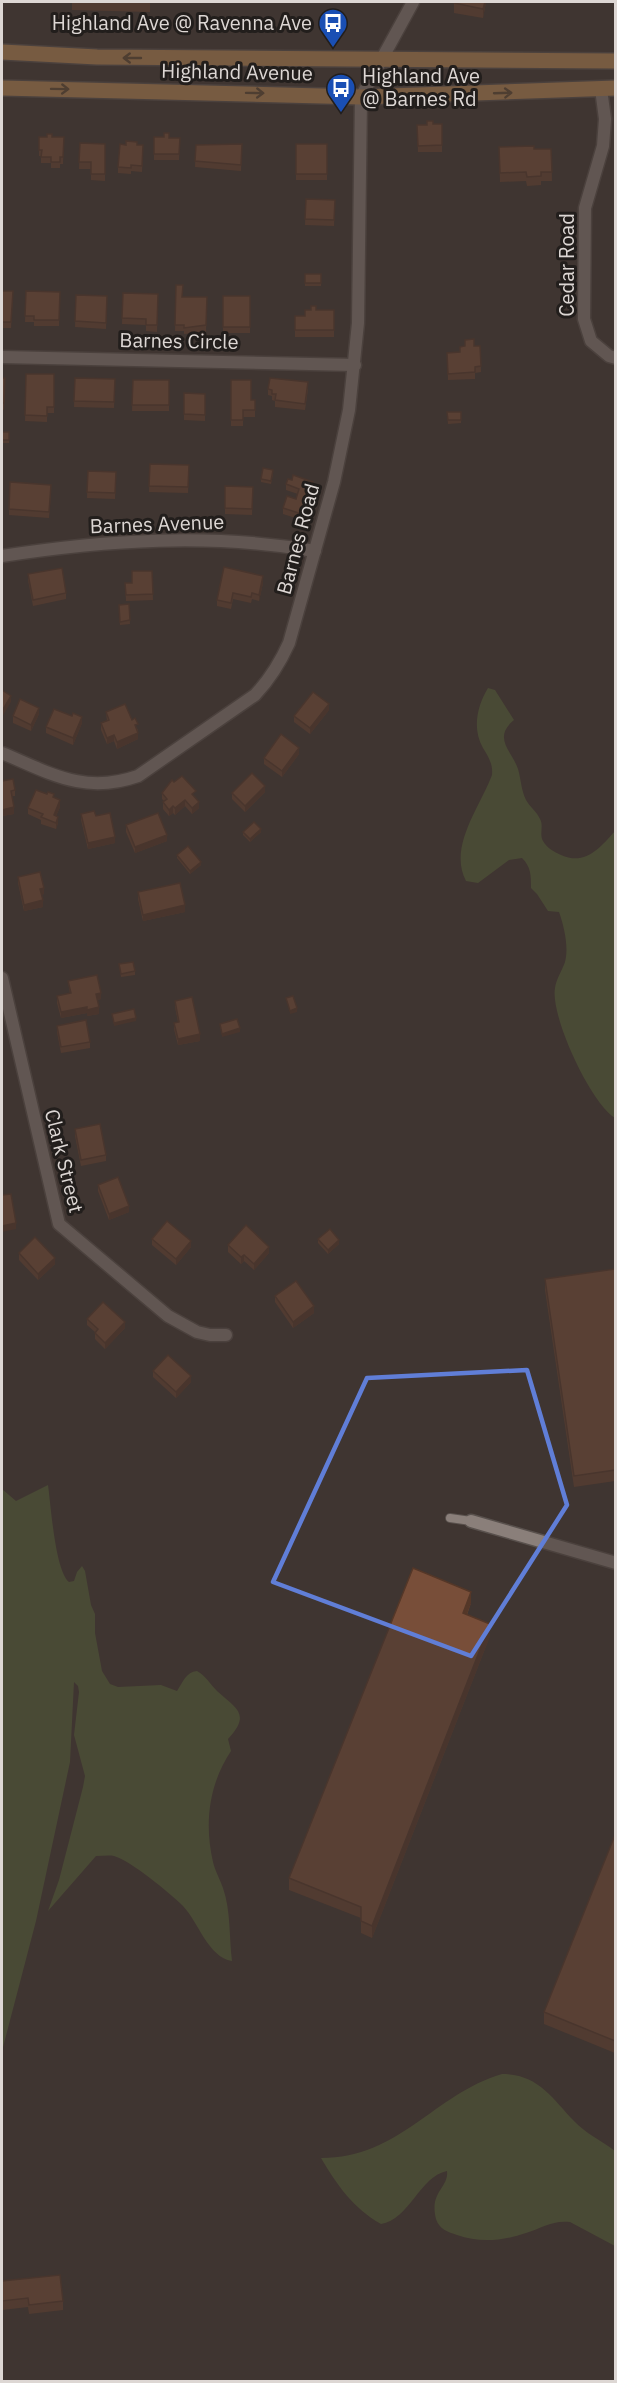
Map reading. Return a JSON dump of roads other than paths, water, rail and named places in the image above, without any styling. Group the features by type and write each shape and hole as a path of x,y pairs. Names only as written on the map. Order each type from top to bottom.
{"main road":[{"name":"Highland Avenue","path":"2,52 98,57 615,61"},
{"name":"Highland Avenue","path":"2,88 361,97 608,89"}],"street":[{"path":"361,97 379,60 413,2"},
{"name":"Cedar Road","path":"608,89 603,146 585,208 584,319 591,341 609,356 615,357"},
{"name":"Barnes Road","path":"2,753 69,780 86,783 102,785 138,776 238,708 267,682 290,643 344,440 355,365 358,323 361,97"},
{"name":"Barnes Circle","path":"2,357 355,365"},
{"name":"Barnes Avenue","path":"2,556 122,543 188,539 257,543 315,552"},
{"name":"Clark Street","path":"2,978 59,1224 168,1316 197,1332 226,1335"},
{"path":"471,1521 615,1563"}],"lane":[{"path":"450,1518 471,1521"}],"place":[{"name":"Highland Ave @ Ravenna Ave","path":"333,48"},
{"name":"Highland Ave @ Barnes Rd","path":"341,114"}]}
